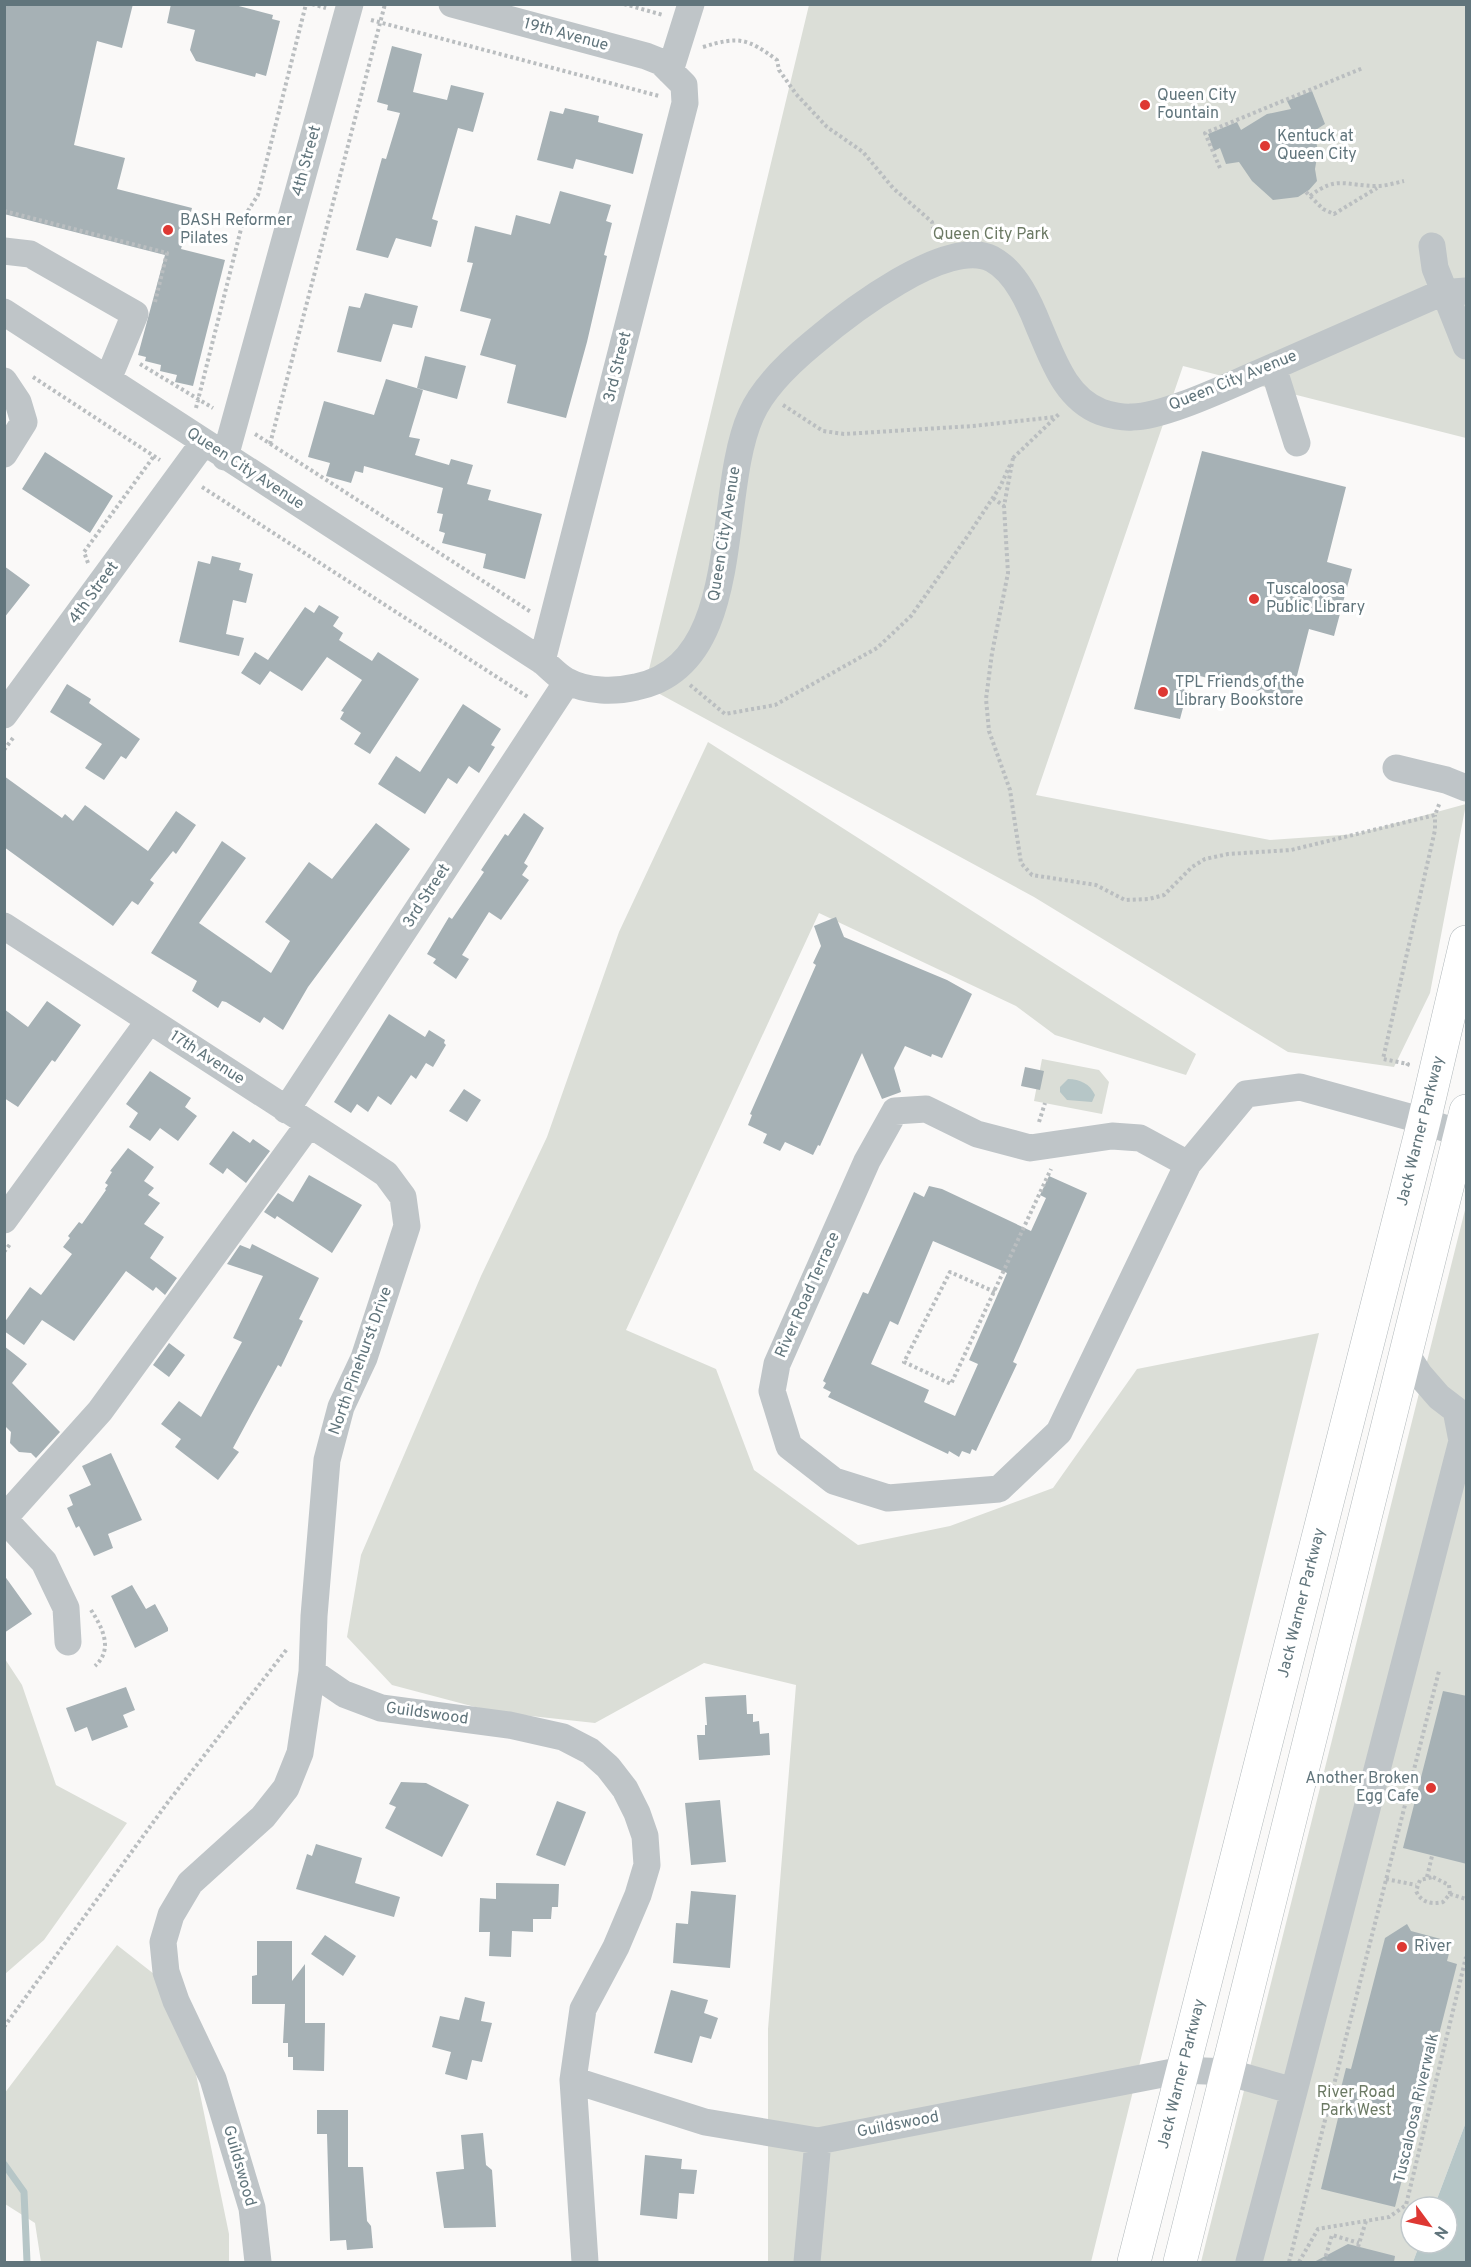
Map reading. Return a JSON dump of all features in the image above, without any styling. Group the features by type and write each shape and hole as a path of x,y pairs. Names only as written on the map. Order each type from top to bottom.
{"main road":[{"name":"Jack Warner Parkway","path":"1134,2262 1424,1121 1467,942"},
{"path":"1180,2262 1392,1407 1465,1124"}],"street":[{"name":"19th Avenue","path":"452,4 645,56 661,62 673,82"},
{"name":"4th Street","path":"4,715 181,474 207,444 235,422 349,9"},
{"name":"3rd Street","path":"544,648 682,114 673,82 689,13"},
{"path":"1432,246 1435,268 1456,292 1467,346"},
{"path":"4,251 30,254 135,314 108,379"},
{"name":"Queen City Avenue","path":"5,314 207,444 544,648 567,682 611,691 645,686 674,671 694,651 709,624 716,598 735,467 751,415 764,394 781,372 813,343 891,287 940,260 980,255 994,260 1010,275 1026,296 1054,363 1076,398 1101,413 1133,418 1215,392 1456,292"},
{"path":"1273,367 1297,443"},
{"path":"4,454 24,422 14,376"},
{"name":"3rd Street","path":"286,1110 567,682"},
{"path":"1396,768 1446,780 1455,790"},
{"name":"17th Avenue","path":"4,926 386,1174 403,1197"},
{"path":"4,1220 150,1021"},
{"name":"River Road Terrace","path":"1188,1164 1140,1138 1112,1136 1030,1148 977,1134 926,1109 896,1111 867,1161 777,1364 772,1392 789,1446 834,1481 888,1498 999,1489 1059,1432 1188,1164 1246,1094 1300,1087 1424,1121 1465,1124"},
{"path":"68,1642 66,1608 44,1562 4,1518 100,1411 309,1125"},
{"name":"North Pinehurst Drive","path":"312,1672 314,1616 327,1460 340,1407 364,1359 400,1253 407,1226 403,1197"},
{"path":"1250,2262 1462,1441 1456,1410 1439,1397 1419,1374 1406,1352"},
{"path":"1392,1407 1439,1397"},
{"name":"Guildswood","path":"258,2262 252,2208 213,2079 172,1991 166,1972 163,1942 171,1915 190,1883 263,1817 286,1788 300,1753 312,1672 345,1694 381,1708 509,1725 563,1737 590,1751 608,1767 625,1789 645,1836 647,1865 638,1895 616,1947 583,2010 573,2080 585,2262"},
{"name":"Guildswood","path":"573,2080 705,2122 819,2141 1183,2070 1227,2072 1294,2091"},
{"path":"807,2262 819,2141"}],"path":[{"path":"207,444 198,399 244,217 258,195 306,4"},
{"path":"312,4 349,9 380,22 673,82 695,70 702,47 725,40 746,40 777,60 779,70 796,94 827,127 863,152 893,188 932,222 940,260"},
{"path":"270,444 386,4"},
{"path":"624,4 689,13"},
{"path":"1220,168 1205,133 1363,68"},
{"path":"1380,186 1330,183 1308,194 1323,209 1334,214 1365,193 1380,186 1404,181"},
{"path":"4,211 167,253 153,308"},
{"path":"142,352 139,363 541,618 544,648"},
{"path":"14,376 181,474 532,700"},
{"path":"764,394 823,430 844,434 1056,417"},
{"path":"674,671 725,714 775,705 877,648 911,616 993,498 1013,458 1076,398"},
{"path":"1013,458 1004,506 1008,573 992,653 986,699 989,731 1010,790 1021,864 1032,875 1096,885 1125,900 1149,899 1164,895 1192,867 1205,860 1228,854 1291,850 1435,814 1455,790"},
{"path":"993,498 1004,506"},
{"path":"1406,1074 1408,1064 1383,1059 1435,830 1435,814"},
{"path":"994,1292 950,1272 904,1362 951,1384 994,1292 1062,1144"},
{"path":"4,2026 168,1802 314,1616"},
{"path":"1289,2262 1439,1671"},
{"path":"1427,1877 1432,1856"},
{"path":"1427,1877 1443,1880 1449,1885 1450,1894 1443,1902 1429,1903 1419,1898 1416,1885 1427,1877"},
{"path":"1386,1879 1416,1885"},
{"path":"1450,1894 1467,1899"},
{"name":"Tuscaloosa Riverwalk","path":"1299,2262 1318,2229 1332,2224 1389,2217 1399,2213 1406,2205 1467,1957"},
{"path":"1324,2262 1332,2235 1359,2245 1366,2221"}],"green space":[{"name":"Queen City Park","path":"809,5 1466,5 1466,438 1183,366 1036,795 1270,840 1356,834 1466,804 1430,993 1394,1067 1288,1052 1034,897 645,686"},
{"path":"708,742 1196,1054 1186,1075 1055,1035 1016,1006 819,913 626,1330 716,1369 754,1470 858,1545 950,1526 1053,1488 1137,1369 1319,1333 1091,2262 768,2262 768,2029 796,1685 704,1663 595,1723 494,1712 392,1685 347,1637 361,1555 481,1276 547,1137 619,932"},
{"path":"1042,1059 1099,1070 1109,1082 1102,1114 1034,1101"},
{"name":"River Road Park West","path":"1466,1206 1466,2122 1439,2195 1399,2195 1399,2255 1416,2255 1413,2262 1201,2262"},
{"path":"5,1659 22,1685 56,1785 127,1823 44,1940 5,1974"},
{"path":"117,1945 154,1974 193,2060 229,2234 229,2262 41,2262 35,2223 5,2204 4,2094"}],"shaded area":[{"path":"1068,1079 1087,1085 1095,1095 1092,1102 1067,1100 1060,1092 1060,1087"},
{"path":"1466,2122 1466,2262 1413,2262 1416,2255 1459,2255 1459,2195 1439,2195"}],"building":[{"path":"4,4 133,4 122,48 97,41 74,145 125,158 117,189 192,208 181,249 225,260 193,386 175,382 177,375 160,371 161,365 145,361 146,357 138,355 165,255 4,214"},
{"path":"171,4 231,4 273,15 272,19 280,21 266,76 256,73 255,77 196,61 190,50 195,30 167,23"},
{"path":"392,46 422,54 413,92 447,100 451,85 484,93 473,132 458,128 432,219 438,221 431,247 396,238 388,258 356,250 382,158 386,159 400,113 387,110 388,105 377,102"},
{"name":"Kentuck at Queen City","path":"1312,91 1325,124 1314,131 1318,151 1315,169 1317,181 1298,197 1273,200 1252,181 1239,162 1226,164 1220,148 1214,151 1208,134 1237,122 1241,130 1267,114 1291,109 1287,101"},
{"path":"565,108 599,116 598,122 643,134 633,174 576,159 573,169 537,160 550,111 563,114"},
{"path":"560,191 611,205 606,221 612,223 604,255 607,256 587,342 566,418 507,403 516,365 480,355 491,319 460,311 473,263 467,262 475,226 511,235 516,215 550,224"},
{"path":"365,293 418,306 412,328 393,324 381,362 337,352 349,306 360,308"},
{"path":"425,356 466,366 457,399 417,388"},
{"path":"386,379 423,390 409,437 420,439 415,455 449,465 451,459 473,465 467,484 491,490 488,500 542,514 525,579 483,568 486,554 442,543 445,533 439,531 443,514 437,513 443,488 364,466 363,473 355,471 351,483 326,476 330,463 308,457 324,401 374,415"},
{"name":"Tuscaloosa Public Library","path":"1202,451 1346,487 1327,562 1352,569 1334,636 1309,629 1291,699 1192,674 1180,719 1134,709"},
{"path":"45,452 113,496 90,533 22,489"},
{"path":"212,556 241,563 239,570 253,574 246,603 233,600 226,634 244,638 239,656 179,642 198,561 210,564"},
{"path":"4,566 30,585 4,618"},
{"path":"319,605 339,617 333,626 343,633 339,640 372,661 378,652 419,679 370,754 354,744 361,733 340,719 344,712 341,711 362,680 327,657 302,691 270,671 260,685 241,673 255,652 268,660 305,607 314,613"},
{"path":"67,684 91,699 89,703 140,739 126,759 121,756 104,780 85,768 102,744 50,712"},
{"path":"463,704 501,729 491,745 495,747 479,773 469,766 457,784 448,778 425,814 378,784 396,756 420,772"},
{"path":"4,776 62,818 65,814 73,821 85,805 148,851 176,811 196,825 176,854 173,851 150,880 154,883 138,905 132,901 113,926 4,847"},
{"path":"524,813 544,828 524,863 528,866 522,875 529,880 501,920 489,912 462,955 469,959 456,979 433,963 436,959 427,954 449,917 452,919 484,872 481,870 505,834 508,836"},
{"path":"376,823 410,849 308,987 283,1030 264,1017 260,1023 226,1002 222,1001 218,1008 192,991 197,981 151,953 222,841 246,858 199,923 271,973 290,941 265,922 309,862 332,879"},
{"path":"836,917 844,937 947,980 972,994 942,1058 932,1054 931,1057 905,1046 894,1068 901,1092 882,1099 862,1053 820,1146 818,1145 813,1155 785,1142 780,1151 763,1143 767,1134 748,1125 752,1115 750,1114 816,965 813,963 821,946 814,926"},
{"path":"47,1001 81,1025 55,1062 52,1060 18,1107 4,1098 4,1009 28,1027"},
{"path":"389,1014 425,1037 429,1030 445,1040 446,1045 433,1067 426,1063 416,1079 411,1075 391,1105 378,1096 368,1112 357,1104 351,1113 334,1102"},
{"path":"1025,1067 1044,1071 1040,1090 1021,1086"},
{"path":"150,1071 191,1098 185,1107 197,1116 178,1141 160,1128 150,1141 129,1127 138,1113 126,1104"},
{"path":"464,1089 481,1100 467,1122 449,1111"},
{"path":"233,1131 250,1143 253,1139 270,1151 246,1183 227,1168 223,1174 209,1164"},
{"path":"128,1148 154,1167 144,1181 154,1188 148,1195 160,1203 144,1224 164,1237 150,1258 177,1278 165,1295 156,1287 153,1291 126,1271 74,1341 42,1320 24,1345 4,1331 4,1323 30,1287 41,1295 72,1254 63,1247 70,1238 68,1236 79,1222 82,1224 106,1190 108,1185 105,1183 112,1172 110,1171"},
{"path":"309,1175 362,1205 332,1253 277,1216 275,1219 264,1212 278,1193 293,1202"},
{"path":"1049,1176 1087,1193 1013,1362 1017,1364 976,1451 972,1449 970,1454 962,1451 959,1457 949,1451 948,1454 828,1397 831,1392 823,1388 826,1383 823,1381 863,1292 868,1294 914,1192 924,1197 929,1186 942,1189 1031,1231 1046,1198 1040,1195","holes":["933,1241 1007,1273 969,1360 978,1364 955,1416 924,1402 929,1390 871,1364 890,1321 898,1325"]},
{"path":"252,1244 319,1278 299,1319 303,1321 281,1367 278,1365 233,1448 239,1452 218,1480 175,1447 181,1439 161,1424 179,1401 201,1417 242,1342 233,1338 263,1276 227,1264 240,1245 250,1249"},
{"path":"169,1343 185,1355 169,1377 153,1365"},
{"path":"4,1346 27,1364 12,1383 60,1432 36,1458 31,1453 19,1452 10,1443 11,1432 4,1425"},
{"path":"111,1453 142,1520 108,1534 113,1548 94,1556 79,1526 76,1528 67,1508 73,1505 69,1495 91,1485 82,1466"},
{"path":"4,1575 32,1614 4,1633"},
{"path":"132,1585 146,1609 155,1604 168,1628 168,1631 135,1648 111,1596"},
{"path":"126,1687 135,1710 123,1715 128,1727 92,1741 87,1727 75,1732 66,1708"},
{"path":"1443,1691 1467,1696 1467,1864 1403,1848"},
{"path":"746,1695 747,1714 753,1714 753,1722 759,1721 760,1734 769,1733 770,1755 699,1760 697,1735 705,1735 705,1725 707,1725 705,1697"},
{"path":"401,1782 426,1783 469,1805 442,1857 385,1828 396,1807 389,1804"},
{"path":"720,1800 726,1862 691,1865 685,1803"},
{"path":"557,1801 586,1812 565,1866 536,1855"},
{"path":"316,1844 362,1858 355,1883 400,1897 394,1917 296,1889 307,1854 312,1856"},
{"path":"496,1883 559,1884 558,1907 552,1907 551,1919 533,1919 533,1932 512,1931 511,1957 489,1956 490,1932 479,1932 480,1898 496,1899"},
{"path":"691,1891 736,1895 730,1968 673,1963 676,1923 688,1924"},
{"path":"1407,1924 1411,1931 1452,1942 1447,1961 1457,1964 1395,2207 1321,2189 1345,2089 1341,2088 1346,2068 1351,2069 1385,1938"},
{"path":"325,1935 356,1956 343,1976 311,1954"},
{"path":"257,1941 292,1941 292,1981 305,1964 305,2023 325,2023 324,2071 293,2070 293,2057 288,2057 288,2043 283,2043 285,2004 252,2004 252,1976 257,1975"},
{"path":"671,1990 708,2000 704,2013 718,2018 711,2039 700,2036 692,2063 654,2053"},
{"path":"465,1997 485,2002 481,2021 492,2023 482,2062 472,2060 467,2080 445,2074 451,2052 432,2047 440,2016 459,2020"},
{"path":"317,2110 348,2110 348,2167 363,2167 367,2221 371,2226 373,2248 347,2250 346,2240 330,2241 327,2134 317,2134"},
{"path":"483,2133 486,2165 492,2170 496,2227 444,2228 436,2172 464,2169 461,2135"},
{"path":"645,2155 682,2159 681,2169 697,2170 694,2194 679,2193 677,2219 640,2215"},
{"path":"1348,2244 1395,2256 1394,2262 1314,2262"}],"waterway":[{"path":"4,2164 24,2192 27,2262"}],"place":[{"name":"Queen City Fountain","path":"1145,105"},
{"name":"Kentuck at Queen City","path":"1265,146"},
{"name":"BASH Reformer Pilates","path":"168,230"},
{"name":"Tuscaloosa Public Library","path":"1254,599"},
{"name":"TPL Friends of the Library Bookstore","path":"1163,692"},
{"name":"Another Broken Egg Cafe","path":"1431,1788"},
{"name":"River","path":"1402,1947"}]}
